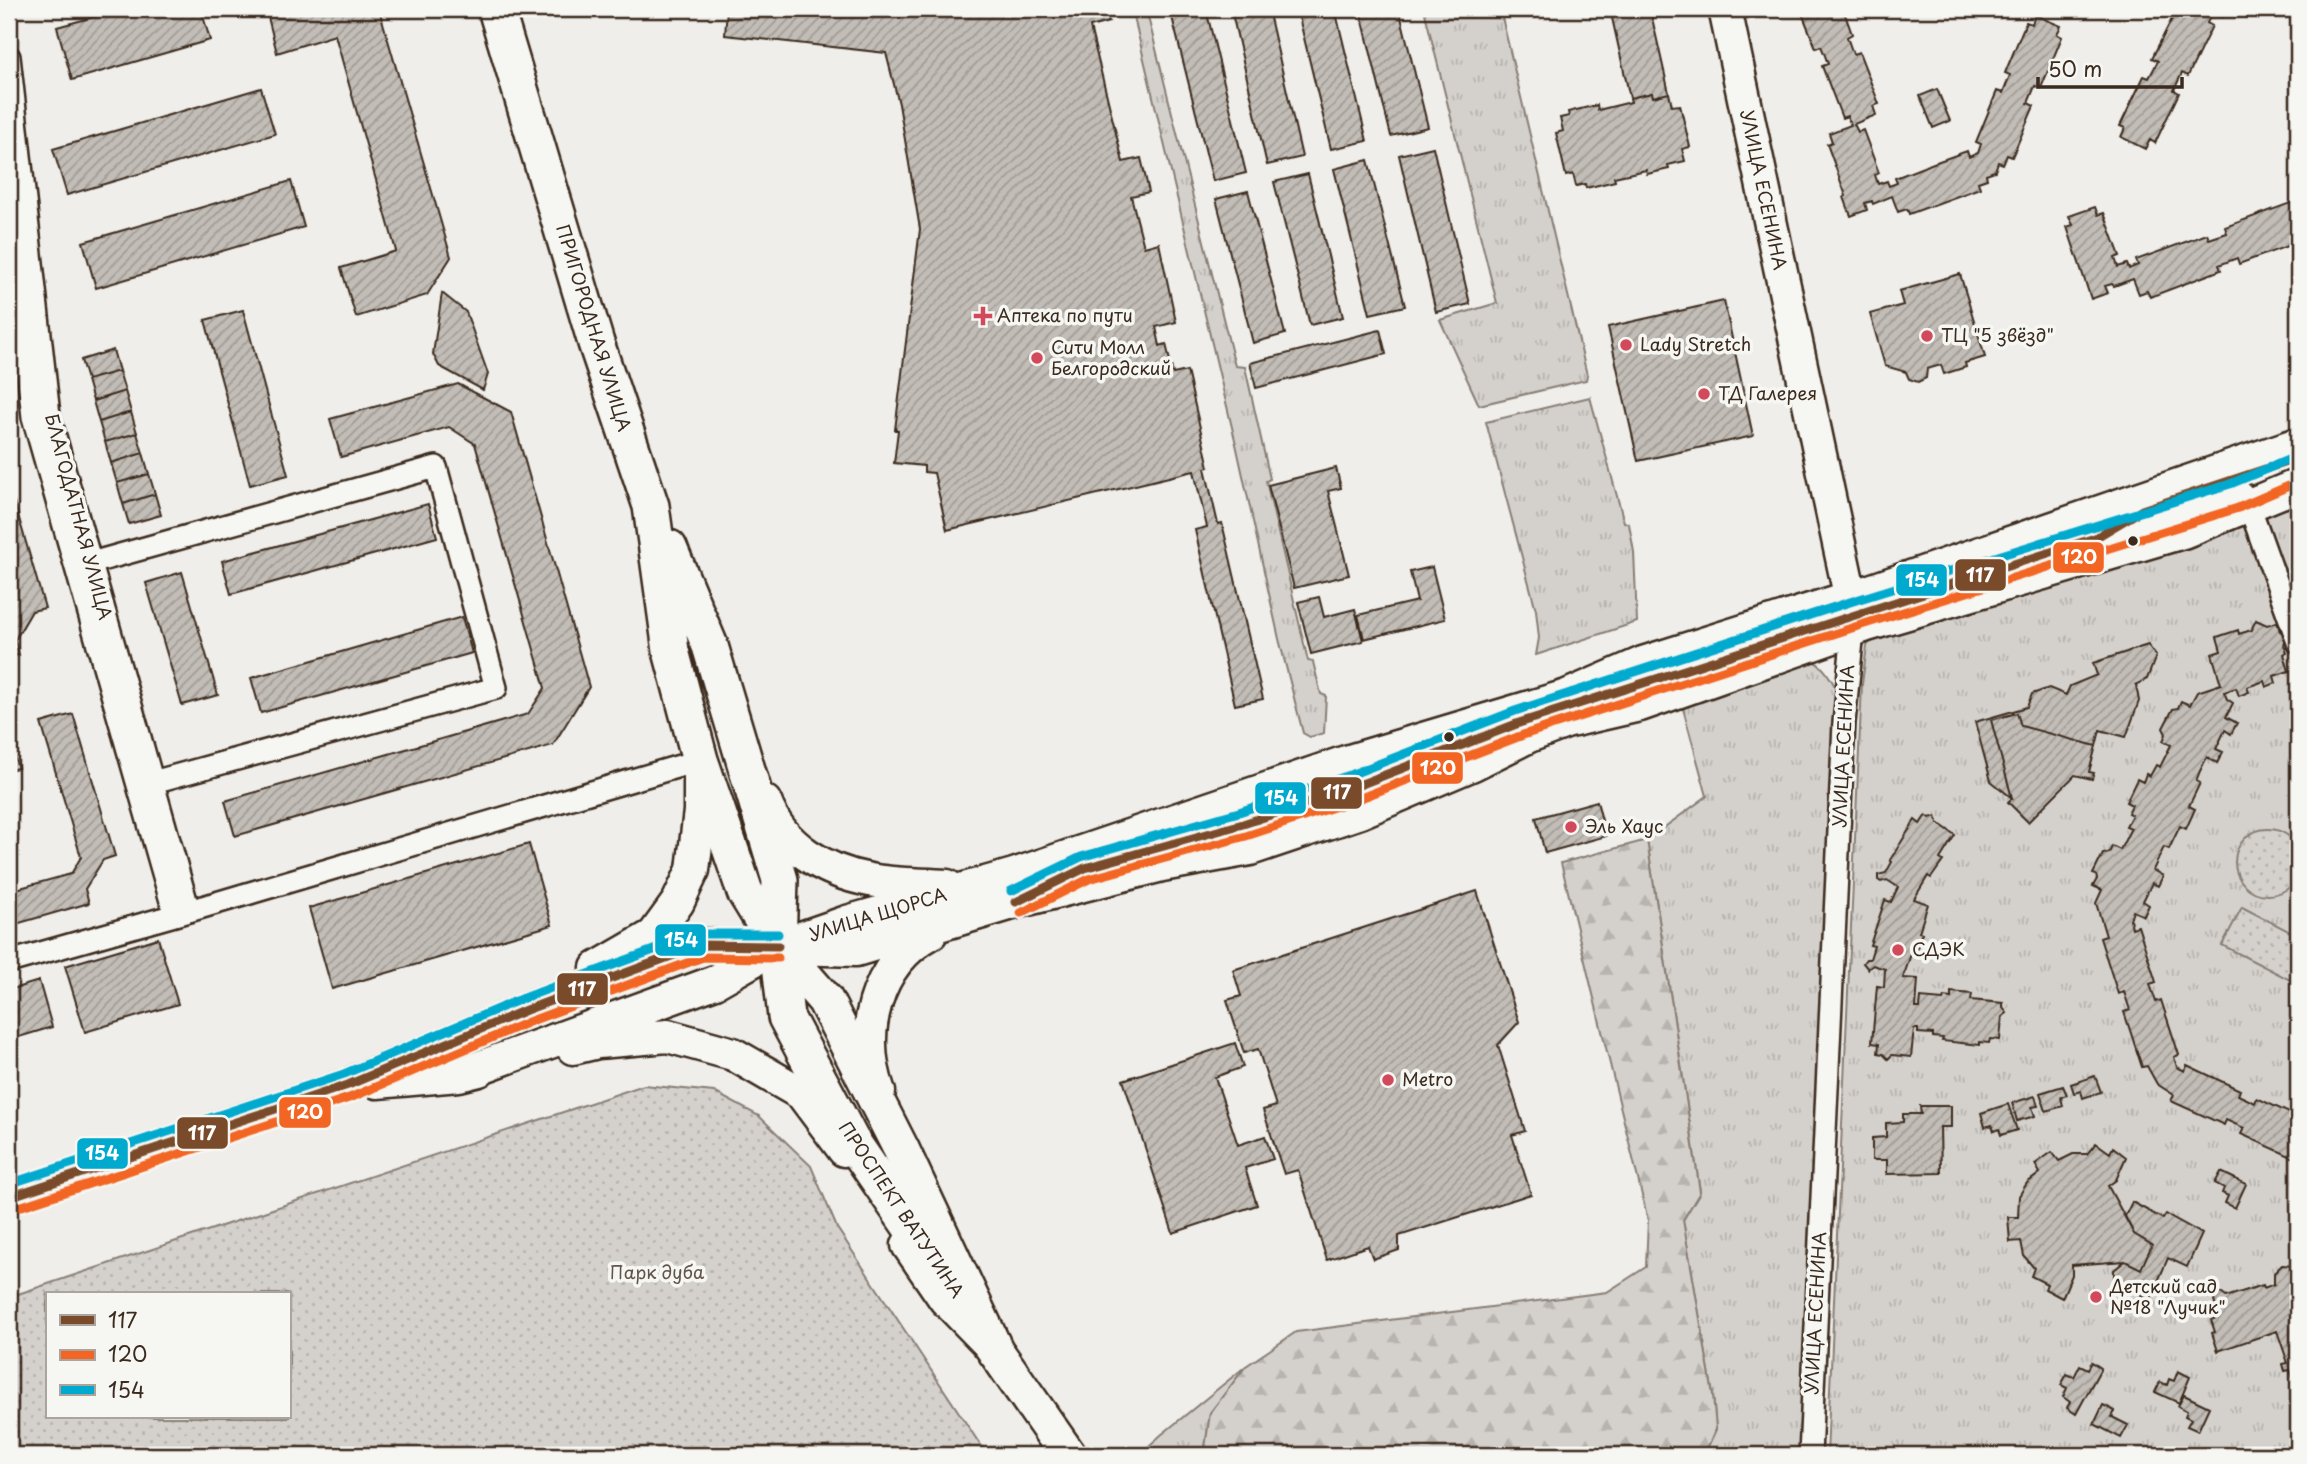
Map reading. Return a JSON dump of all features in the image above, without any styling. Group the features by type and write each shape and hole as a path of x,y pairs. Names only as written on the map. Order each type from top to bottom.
{"main road":[{"name":"ПРИГОРОДНАЯ УЛИЦА","path":"496,9 596,343 651,506 671,651"},
{"name":"УЛИЦА ЕСЕНИНА","path":"1726,9 1852,613"},
{"name":"УЛИЦА ЩОРСА","path":"1015,888 1250,849 1360,812 1473,764 1529,736 1566,722 1640,705 1852,613 2298,444"},
{"name":"УЛИЦА ЩОРСА","path":"778,946 847,922 970,901 1015,888 1346,762 1567,696 1643,663 2183,532 2298,485"},
{"name":"ПРОСПЕКТ ВАТУТИНА","path":"651,506 710,646 780,880 778,946 786,1017 850,1140 1068,1455"},
{"path":"710,646 772,819 785,837 802,852 836,869 869,880 970,901"},
{"name":"ПРОСПЕКТ ВАТУТИНА","path":"671,651 700,760 745,892 778,946 825,1000 901,1149 996,1352"},
{"path":"526,1010 654,935 678,902 692,870 700,811 700,760"},
{"path":"901,1149 871,1069 871,1018 878,992 898,958 970,901"},
{"path":"9,1197 348,1084 526,1010 701,945 778,946"},
{"path":"459,1074 715,982 778,946"},
{"path":"348,1084 459,1074 598,1042 668,1037 733,1054 802,1094 844,1150 945,1299 996,1352"}],"street":[{"name":"БЛАГОДАТНАЯ УЛИЦА","path":"9,57 49,415 153,782 182,913"},
{"name":"БЛАГОДАТНАЯ УЛИЦА","path":"9,195 33,417 182,913"},
{"name":"УЛИЦА ЩОРСА","path":"2095,538 2142,510 2298,458"},
{"path":"91,564 436,467 496,688 153,782"},
{"name":"УЛИЦА ЩОРСА","path":"1015,888 1267,816 1354,787 1519,723 1852,613 2234,496 2298,469"},
{"path":"2249,505 2298,642"},
{"name":"УЛИЦА ЕСЕНИНА","path":"1810,1455 1844,723 1852,613"},
{"path":"9,962 700,760"}],"green space":[{"path":"1132,9 1146,9 1235,366 1245,367 1270,479 1266,481 1308,661 1313,662 1321,694 1326,696 1324,733 1310,737 1303,733 1279,639 1236,444"},
{"path":"1424,9 1500,9 1587,375 1586,380 1479,405 1440,320 1497,303"},
{"path":"1590,397 1624,522 1629,524 1634,552 1637,622 1536,655 1539,638 1536,610 1486,422"},
{"path":"2298,489 2298,617 2263,522 2264,507"},
{"path":"2239,520 2248,528 2298,664 2298,1455 1827,1455 1862,684 1867,646 1872,638"},
{"path":"1810,660 1823,669 1838,691 1802,1455 1704,1455 1716,1429 1713,1395 1683,1220 1700,1191 1647,840 1707,796 1682,705"},
{"path":"2268,829 2281,832 2291,839 2298,849 2301,862 2298,875 2291,885 2281,892 2268,895 2255,892 2245,885 2238,875 2235,862 2238,849 2245,839 2255,832"},
{"path":"1647,840 1700,1192 1683,1220 1713,1395 1716,1429 1704,1455 1204,1455 1210,1413 1246,1366 1296,1332 1607,1292 1646,1267 1648,1220 1561,863"},
{"path":"2242,907 2298,936 2298,964 2290,980 2222,945"},
{"name":"Парк дуба","path":"644,1085 714,1092 759,1116 811,1166 837,1228 987,1455 9,1455 9,1297"},
{"path":"1246,1366 1210,1413 1204,1455 1139,1455 1161,1435"}],"building":[{"path":"123,9 201,9 210,40 72,80 57,27"},
{"path":"266,9 379,9 451,257 427,295 356,317 341,268 396,251 335,35 277,53"},
{"name":"Сити Молл Белгородский","path":"727,9 1106,9 1109,22 1090,27 1123,162 1141,158 1149,192 1131,196 1144,247 1159,243 1176,322 1156,327 1160,346 1166,344 1173,374 1187,371 1209,467 1205,468 1218,524 1222,523 1263,699 1235,705 1195,530 1207,527 1194,471 947,530 934,473 924,472 924,466 894,463 898,430 895,430 920,229 899,104 886,53 725,35"},
{"path":"1170,9 1206,9 1246,173 1213,181"},
{"path":"1231,9 1268,9 1302,157 1267,165"},
{"path":"1297,9 1335,9 1367,141 1331,149"},
{"path":"1360,9 1399,9 1428,127 1391,136"},
{"path":"1610,9 1650,9 1669,93 1653,97 1652,93 1630,98"},
{"path":"1843,9 1852,34 1847,37 1853,54 1859,52 1879,104 1873,106 1876,115 1854,124 1858,132 1863,130 1879,173 1875,175 1878,184 1887,181 1889,186 1897,183 1895,178 1931,164 1967,151 1969,157 1978,153 1981,144 1976,142 1997,91 2003,93 2010,75 2005,73 2026,22 2032,24 2035,15 2061,26 2057,34 2062,37 2041,88 2035,86 2028,103 2034,106 2012,157 2007,155 2003,164 1998,162 1995,171 1986,174 1987,179 1978,182 1980,188 1909,214 1907,209 1898,212 1892,196 1873,204 1872,201 1865,203 1867,210 1851,216 1827,144 1832,142 1829,133 1851,125 1847,116 1842,118 1822,66 1828,64 1824,53 1821,46 1816,48 1801,11"},
{"path":"2177,9 2245,9 2222,17 2220,11 2211,15 2207,23 2212,26 2188,76 2182,73 2174,90 2179,93 2155,143 2150,140 2145,149 2121,137 2125,128 2120,126 2144,76 2149,78 2158,61 2152,58"},
{"path":"261,88 275,134 67,195 53,149"},
{"path":"1937,89 1950,121 1933,128 1920,96"},
{"path":"1652,93 1653,97 1669,93 1672,106 1680,105 1690,147 1682,149 1685,161 1668,165 1669,169 1647,174 1646,170 1614,177 1615,181 1586,188 1585,184 1576,186 1573,174 1566,176 1556,133 1563,131 1560,118 1569,116 1568,112 1597,105 1598,110 1631,102 1630,98"},
{"path":"1433,147 1470,304 1436,312 1399,155"},
{"path":"1368,160 1405,306 1370,314 1334,169"},
{"path":"1308,174 1343,317 1310,325 1274,182"},
{"path":"291,181 304,227 96,288 83,242"},
{"path":"1248,191 1285,334 1253,343 1216,199"},
{"path":"2296,201 2298,242 2239,264 2237,258 2219,265 2221,270 2150,297 2147,291 2139,294 2133,279 2114,286 2105,286 2108,293 2091,299 2067,227 2073,225 2069,216 2095,207 2098,215 2104,213 2120,256 2115,258 2118,267 2127,264 2129,269 2138,265 2136,260 2207,234 2209,239 2227,233 2225,227"},
{"name":"ТЦ \"5 звёзд\"","path":"1960,274 1985,357 1965,363 1966,367 1944,374 1941,365 1927,369 1926,378 1918,382 1909,379 1906,372 1885,366 1870,314 1903,305 1899,291"},
{"path":"442,293 466,312 488,374 483,390 439,366 433,354"},
{"path":"1724,301 1753,436 1638,461 1608,327"},
{"path":"243,310 288,475 250,485 205,320"},
{"path":"1380,330 1386,354 1256,388 1250,363"},
{"path":"113,350 119,371 87,380 81,360"},
{"path":"119,371 125,391 93,401 87,380"},
{"path":"458,384 511,412 589,687 553,745 235,836 225,801 528,714 545,688 475,444 449,427 341,457 330,419"},
{"path":"125,391 131,412 99,422 93,401"},
{"path":"131,412 137,433 105,442 99,422"},
{"path":"137,433 143,453 111,463 105,442"},
{"path":"143,453 149,474 117,483 111,463"},
{"path":"1336,468 1341,488 1328,491 1349,575 1294,588 1268,485"},
{"path":"149,474 155,494 123,504 117,483"},
{"path":"9,484 45,608 32,611 15,640 19,655 9,657 11,608"},
{"path":"155,494 161,515 129,524 123,504"},
{"path":"428,504 437,537 231,594 222,561"},
{"path":"1432,567 1445,619 1364,639 1358,615 1417,601 1410,572"},
{"path":"182,572 218,695 182,705 146,583"},
{"path":"1319,597 1324,617 1355,609 1363,641 1311,654 1298,602"},
{"path":"462,617 472,653 261,713 251,678"},
{"path":"2256,620 2267,625 2277,622 2280,631 2288,635 2284,645 2287,653 2284,654 2289,671 2274,676 2276,683 2266,687 2264,681 2247,687 2249,692 2239,696 2236,688 2224,692 2227,699 2233,703 2226,717 2237,723 2231,734 2225,730 2216,749 2223,752 2217,763 2207,757 2200,771 2196,781 2200,783 2189,806 2195,809 2186,829 2180,826 2169,849 2164,847 2153,870 2163,876 2158,886 2152,883 2143,901 2149,905 2144,916 2133,911 2130,919 2132,928 2138,926 2156,982 2150,984 2156,1002 2161,1000 2179,1055 2174,1057 2177,1067 2185,1071 2187,1065 2240,1090 2238,1095 2255,1103 2257,1098 2298,1117 2298,1154 2296,1153 2294,1158 2241,1134 2244,1128 2226,1120 2224,1125 2171,1101 2174,1095 2157,1084 2147,1066 2142,1067 2124,1012 2130,1010 2124,992 2118,994 2100,938 2106,936 2096,903 2102,890 2093,886 2097,879 2093,874 2103,854 2109,853 2112,846 2120,850 2131,828 2126,826 2132,815 2128,813 2132,805 2126,802 2137,779 2143,782 2146,774 2150,776 2156,765 2160,767 2171,745 2163,741 2166,734 2163,728 2173,709 2178,708 2181,701 2190,705 2197,692 2221,684 2212,654 2221,651 2217,637 2238,630 2239,634 2251,630"},
{"path":"2148,645 2156,656 2147,679 2136,685 2139,701 2126,737 2100,730 2096,746 2021,726 2017,713 1991,720 2012,798 1991,781 1975,722 2027,707 2032,694 2049,688 2066,695 2070,686 2097,675 2093,663"},
{"path":"2017,713 2021,726 2096,746 2089,772 2094,773 2092,779 2075,775 2028,822 2008,802 2012,798 1991,720"},
{"path":"73,714 115,856 103,860 85,889 89,903 9,926 9,891 71,874 81,857 41,723"},
{"path":"9,737 18,768 9,770"},
{"name":"Эль Хаус","path":"1597,801 1606,836 1545,853 1536,818"},
{"path":"1926,815 1930,818 1936,816 1938,823 1955,835 1940,859 1943,861 1931,878 1928,876 1914,899 1928,904 1919,932 1922,933 1915,953 1912,951 1903,978 1918,979 1916,1008 1920,1008 1921,998 1943,1000 1944,997 1951,998 1951,992 1972,994 1971,1000 2003,1003 2007,1013 2002,1017 2000,1040 1990,1039 1989,1043 1980,1042 1980,1045 1942,1041 1943,1038 1918,1033 1918,1029 1914,1029 1911,1057 1892,1055 1888,1059 1878,1053 1879,1044 1872,1043 1877,986 1884,987 1885,969 1873,965 1868,969 1863,963 1870,959 1874,946 1870,945 1885,900 1891,902 1898,887 1887,880 1881,882 1878,875 1886,873 1892,862 1890,860 1915,820 1920,824"},
{"path":"529,844 552,925 332,989 309,908"},
{"name":"Metro","path":"1477,891 1519,1022 1498,1045 1525,1131 1512,1135 1531,1194 1399,1236 1399,1250 1373,1259 1368,1246 1327,1260 1298,1170 1284,1174 1263,1110 1276,1106 1258,1049 1244,1053 1227,1000 1241,996 1233,970"},
{"path":"158,938 178,1004 85,1032 65,966"},
{"path":"39,981 52,1027 9,1040 9,990"},
{"path":"1235,1043 1243,1067 1215,1077 1238,1145 1265,1136 1273,1159 1245,1168 1257,1205 1173,1233 1123,1080"},
{"path":"2095,1076 2101,1092 2083,1098 2081,1091 2074,1093 2071,1084"},
{"path":"2063,1086 2067,1095 2061,1097 2063,1106 2046,1111 2040,1093"},
{"path":"2035,1096 2038,1106 2032,1107 2035,1116 2017,1121 2012,1103"},
{"path":"2008,1104 2017,1130 2001,1135 1999,1129 1994,1131 1992,1125 1985,1127 1981,1113"},
{"path":"1920,1106 1951,1106 1951,1127 1940,1127 1941,1173 1887,1174 1887,1160 1872,1160 1872,1138 1886,1137 1886,1123 1903,1122 1903,1114 1921,1114"},
{"path":"2096,1143 2110,1153 2113,1147 2126,1157 2116,1180 2108,1186 2134,1234 2152,1245 2141,1269 2125,1261 2072,1265 2072,1275 2062,1298 2045,1289 2047,1284 2031,1276 2034,1268 2024,1256 2021,1241 2010,1242 2008,1217 2018,1217 2019,1196 2027,1183 2040,1173 2035,1164 2052,1152 2059,1161 2073,1154 2087,1154"},
{"path":"2221,1172 2246,1184 2235,1208 2225,1203 2228,1196 2222,1193 2224,1188 2215,1183"},
{"path":"2132,1202 2163,1219 2166,1214 2202,1234 2187,1267 2168,1258 2150,1300 2133,1291 2119,1291 2114,1283 2114,1270 2125,1261 2141,1269 2152,1245 2134,1234 2125,1216"},
{"path":"2282,1265 2294,1266 2298,1271 2298,1395 2290,1370 2285,1371 2283,1364 2288,1363 2277,1331 2218,1351 2212,1333 2215,1332 2211,1320 2219,1317 2215,1295 2221,1293 2226,1297 2274,1284 2274,1273"},
{"path":"2092,1362 2101,1368 2076,1414 2067,1408 2070,1402 2063,1397 2067,1388 2061,1385 2067,1374 2074,1377 2080,1365 2088,1369"},
{"path":"2178,1371 2190,1377 2179,1403 2155,1392 2160,1382 2167,1385 2169,1379 2174,1381"},
{"path":"2184,1395 2209,1407 2198,1431 2187,1426 2191,1419 2185,1416 2187,1411 2178,1406"},
{"path":"2103,1405 2115,1411 2112,1417 2128,1425 2121,1438 2094,1424"}],"transit line":[{"name":"154","path":"1011,891 1081,857 1239,812 1350,775 1515,711 1850,602 2230,484 2293,458"},
{"name":"117","path":"1016,902 1085,868 1243,824 1354,787 1519,723 2095,538 2142,510 2298,458"},
{"name":"120","path":"1021,913 1089,879 1246,836 1358,799 1523,735 1858,626 2238,508 2298,482"},
{"name":"154","path":"9,1184 344,1074 521,999 697,934 778,934"},
{"name":"117","path":"9,1197 348,1085 526,1010 701,945 778,946"},
{"name":"120","path":"13,1209 352,1097 531,1021 703,957 778,958"}],"place":[{"name":"Аптека по пути","path":"983,316"},
{"name":"ТЦ \"5 звёзд\"","path":"1927,336"},
{"name":"Lady Stretch","path":"1626,345"},
{"name":"Сити Молл Белгородский","path":"1037,358"},
{"name":"ТД Галерея","path":"1704,394"},
{"name":"Эль Хаус","path":"1571,827"},
{"name":"СДЭК","path":"1898,950"},
{"name":"Metro","path":"1388,1080"},
{"name":"Детский сад №18 \"Лучик\"","path":"2096,1297"}]}
